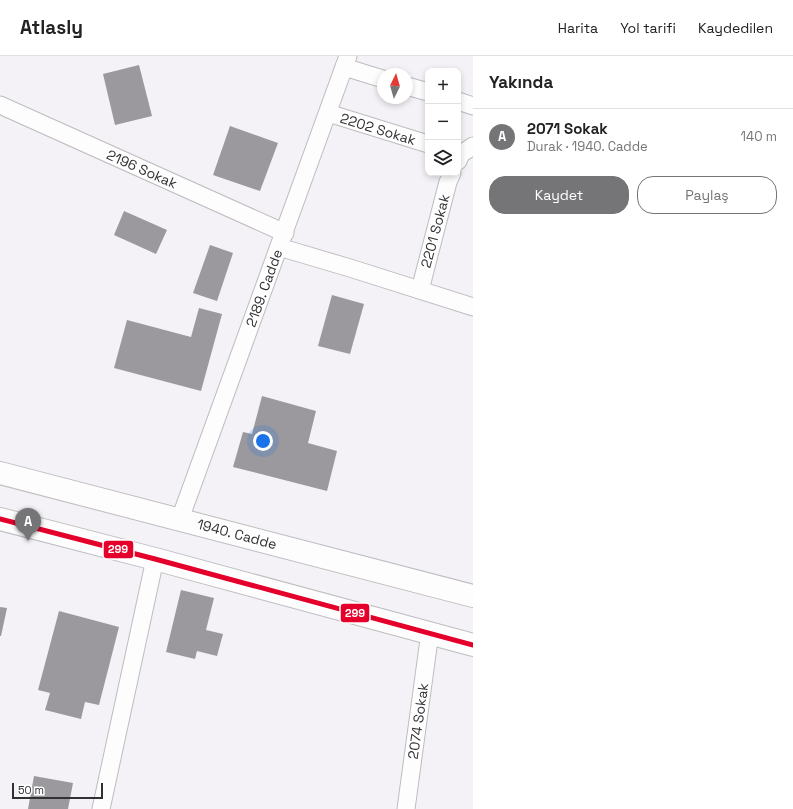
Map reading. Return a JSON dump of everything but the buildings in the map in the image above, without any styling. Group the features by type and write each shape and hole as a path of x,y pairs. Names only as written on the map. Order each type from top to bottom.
{"main road":[{"name":"1940. Cadde","path":"0,473 473,596"},
{"path":"0,519 430,632 473,645"}],"street":[{"path":"346,62 377,76"},
{"name":"2189. Cadde","path":"180,519 346,62"},
{"path":"413,88 425,91"},
{"path":"461,102 473,106"},
{"name":"2196 Sokak","path":"0,105 282,240 350,268 473,307"},
{"name":"2202 Sokak","path":"328,113 425,143"},
{"name":"2201 Sokak","path":"420,290 451,176"},
{"path":"101,809 155,559"},
{"name":"2074 Sokak","path":"406,809 430,632"}],"transit line":[{"name":"299","path":"0,519 155,559 473,645"}],"place":[{"name":"2071 Sokak","path":"28,541"}]}
